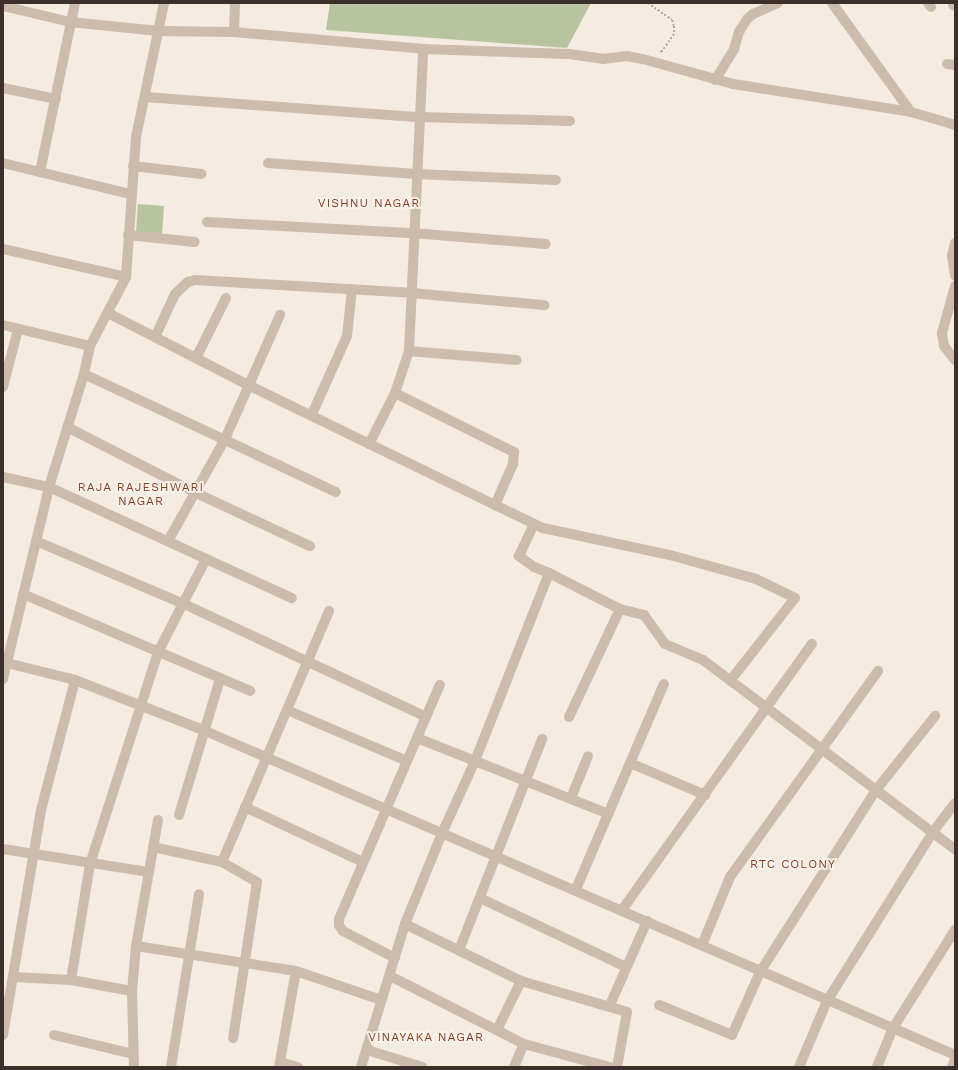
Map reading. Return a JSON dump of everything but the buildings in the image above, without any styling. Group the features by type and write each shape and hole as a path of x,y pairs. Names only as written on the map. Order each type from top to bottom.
{"street":[{"path":"40,172 75,3"},
{"path":"3,679 8,662 7,651 24,594 49,487 84,374 90,346 126,277 130,194 136,137 164,3"},
{"path":"234,32 235,3"},
{"path":"715,80 734,49 739,32 747,19 753,14 778,3"},
{"path":"832,3 911,112"},
{"path":"3,6 70,22 159,31 234,32 423,49 569,54 604,59 627,56 644,59 715,80 911,112 955,125"},
{"path":"369,444 396,392 409,350 413,233 423,49"},
{"path":"3,88 56,99"},
{"path":"145,97 419,117 570,121"},
{"path":"3,163 130,194"},
{"path":"268,163 416,174 556,180"},
{"path":"133,166 202,174"},
{"path":"207,222 413,233 546,244"},
{"path":"128,235 195,242"},
{"path":"955,242 952,256 955,276"},
{"path":"3,249 126,277"},
{"path":"155,337 175,294 188,282 195,280 352,288 544,305"},
{"path":"955,286 942,333 944,346 955,360"},
{"path":"312,414 348,336 352,288"},
{"path":"196,358 226,298"},
{"path":"108,313 248,385 312,414 369,444 543,528 685,559 756,579 795,598 730,681"},
{"path":"168,541 194,492 225,439 280,314"},
{"path":"3,325 90,346"},
{"path":"3,386 18,329"},
{"path":"409,350 516,360"},
{"path":"84,374 336,492"},
{"path":"396,392 514,452 513,464 495,505"},
{"path":"67,427 194,492 310,546"},
{"path":"3,477 49,487 292,598"},
{"path":"534,524 519,556 534,567 566,580 620,608 644,615 665,644 703,660 955,849"},
{"path":"36,542 184,604 426,717"},
{"path":"71,980 90,864 140,706 158,652 206,559"},
{"path":"361,1067 381,1000 396,958 405,924 442,831 475,761 549,574"},
{"path":"24,594 250,691"},
{"path":"568,717 620,608"},
{"path":"222,862 329,611"},
{"path":"622,910 812,644"},
{"path":"8,662 75,680 203,730 576,889 827,1001 955,1054"},
{"path":"702,945 730,877 823,750 878,671"},
{"path":"179,815 203,730 220,679"},
{"path":"3,1035 6,1000 13,977 44,796 75,680"},
{"path":"576,889 664,684"},
{"path":"396,958 343,931 338,925 363,862 388,809 440,685"},
{"path":"287,710 407,761"},
{"path":"659,1006 732,1035 760,972 876,790 935,716"},
{"path":"417,738 609,814"},
{"path":"459,950 498,856 542,739"},
{"path":"571,798 588,756"},
{"path":"630,764 705,795"},
{"path":"799,1067 827,1001 933,832 955,803"},
{"path":"245,807 363,862"},
{"path":"134,1067 132,991 136,946 158,820"},
{"path":"153,847 222,862 257,882 243,962 233,1038"},
{"path":"3,849 90,864 149,872"},
{"path":"170,1067 199,894"},
{"path":"480,898 626,967"},
{"path":"610,1005 647,921"},
{"path":"405,924 522,981 610,1005 627,1012 617,1067"},
{"path":"877,1067 893,1028 955,930"},
{"path":"136,946 189,953 296,971 381,1000"},
{"path":"296,971 280,1064 298,1067"},
{"path":"390,976 524,1044 609,1067"},
{"path":"13,977 71,980 132,991"},
{"path":"497,1030 522,981"},
{"path":"54,1035 133,1054"},
{"path":"514,1067 524,1044"},
{"path":"367,1050 422,1067"},
{"path":"952,1067 955,1059"}],"path":[{"path":"644,59 662,51 674,34 672,20 648,3"}],"green space":[{"path":"330,3 591,3 567,48 326,30"},
{"path":"138,204 164,206 162,235 136,233"}],"district":[{"name":"VISHNU NAGAR","path":"369,204"},
{"name":"RAJA RAJESHWARI NAGAR","path":"141,495"},
{"name":"RTC COLONY","path":"793,865"},
{"name":"VINAYAKA NAGAR","path":"426,1038"}]}
